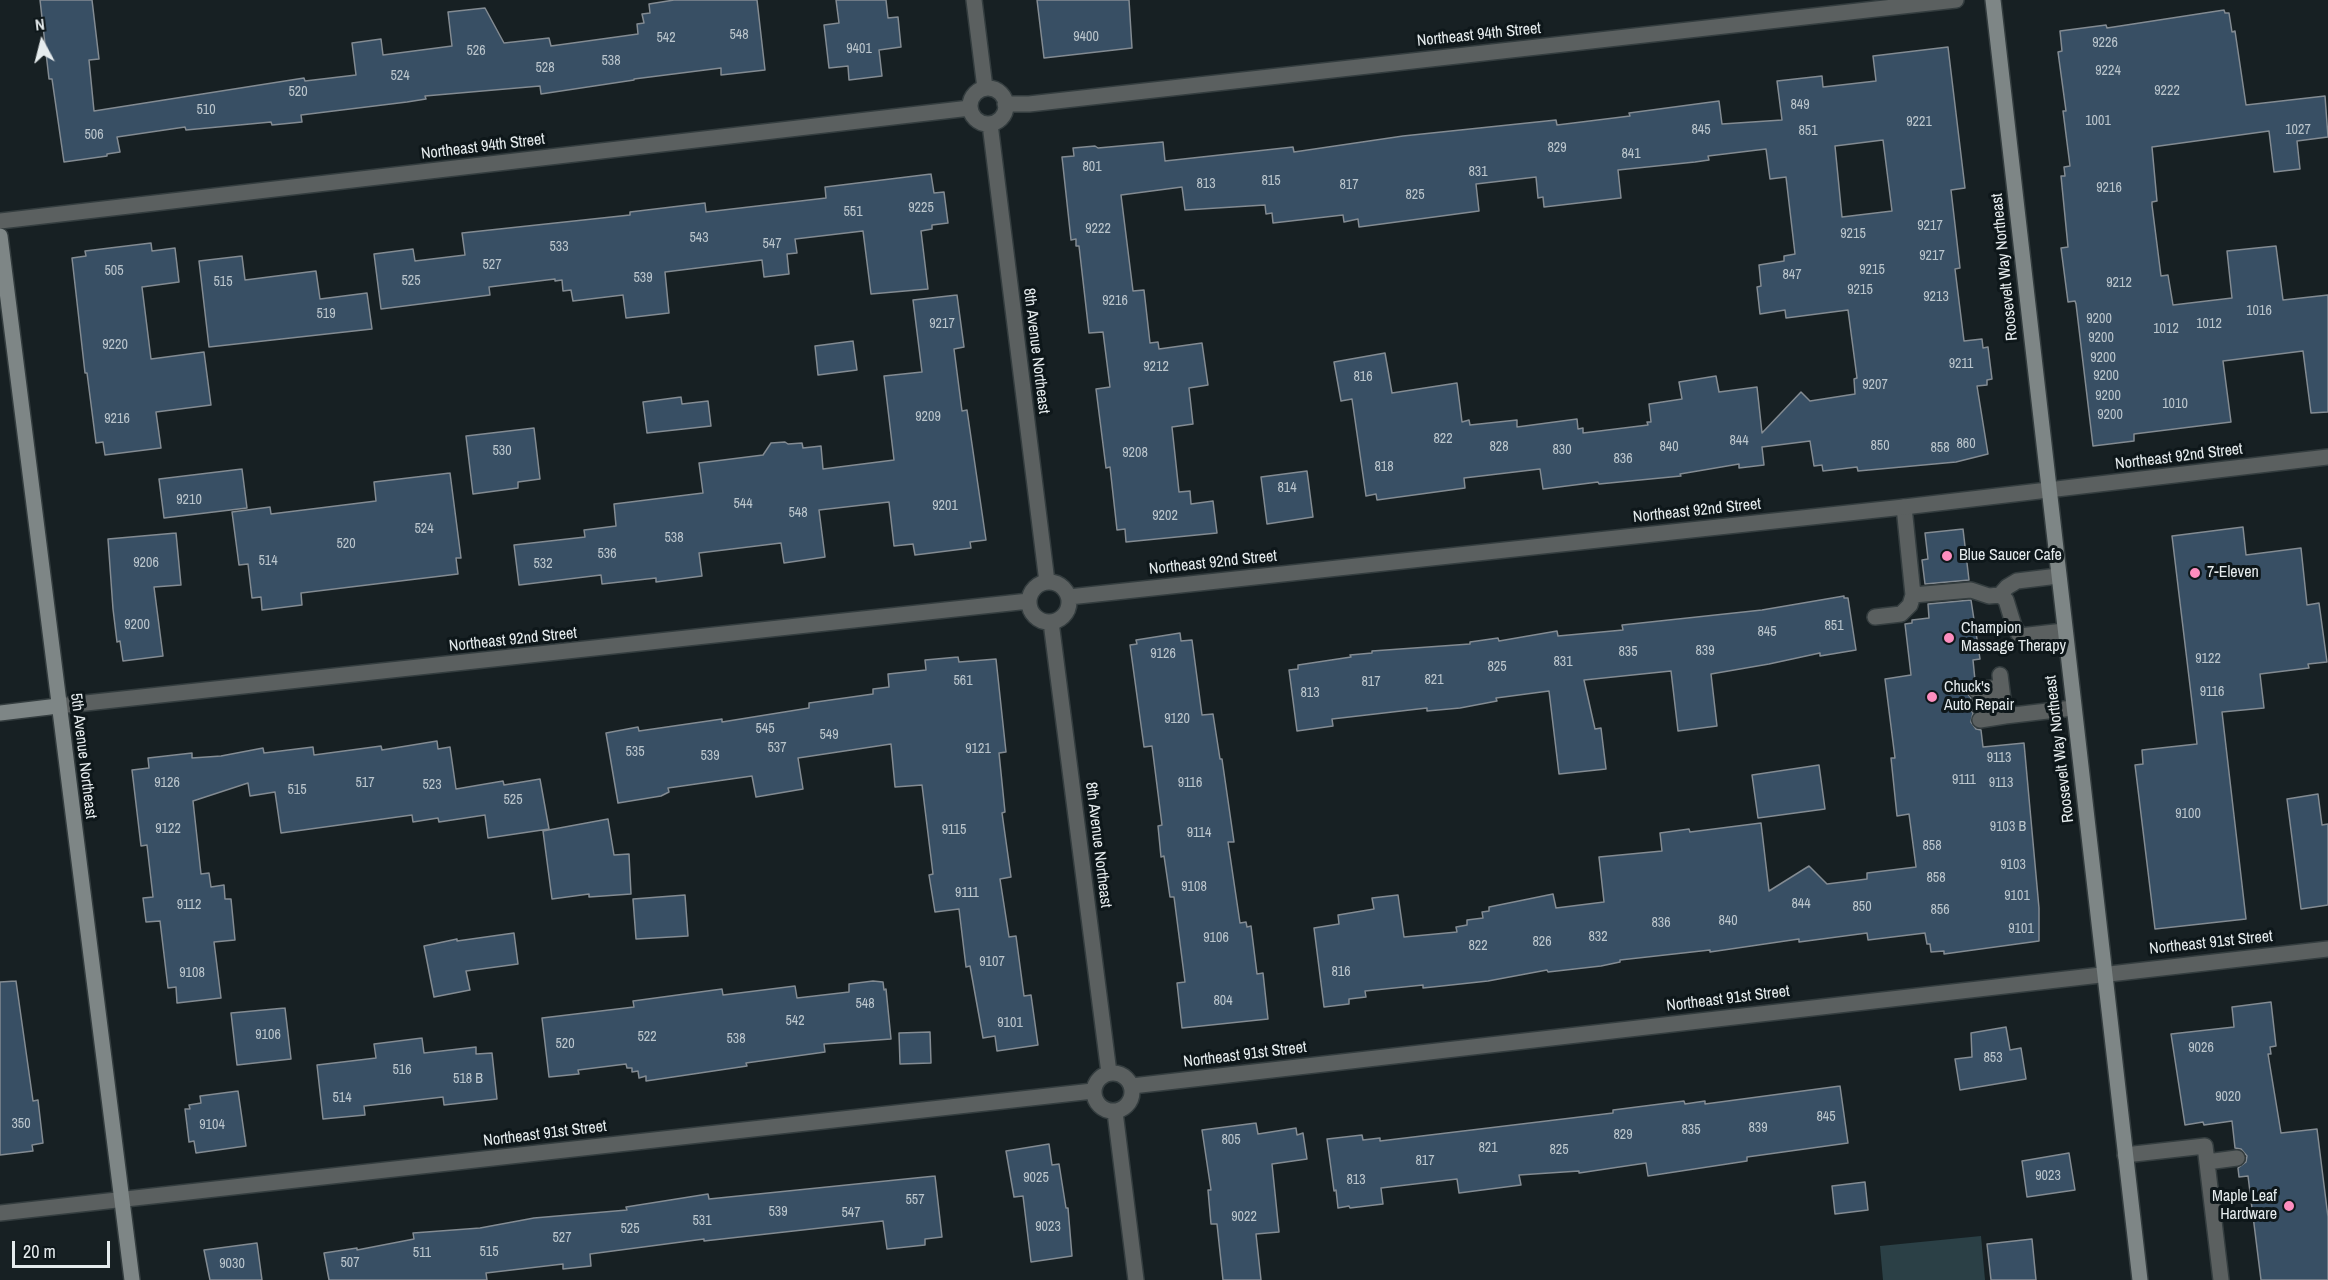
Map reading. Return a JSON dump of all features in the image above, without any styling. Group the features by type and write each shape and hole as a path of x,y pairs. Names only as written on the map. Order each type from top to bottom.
{"main road":[{"name":"Roosevelt Way Northeast","path":"1993,0 2103,974 2140,1280"},
{"name":"5th Avenue Northeast","path":"0,236 132,1280"},
{"name":"Northeast 92nd Street","path":"0,713 58,706"}],"street":[{"path":"974,0 986,88"},
{"name":"Northeast 94th Street","path":"1005,104 1029,104 1956,0"},
{"path":"986,88 999,92 1005,104 1002,117 990,124 983,124 977,120 970,108 974,95 986,88"},
{"name":"Northeast 94th Street","path":"0,221 970,108"},
{"name":"8th Avenue Northeast","path":"990,124 1047,582"},
{"name":"Northeast 92nd Street","path":"1069,597 1904,507 2328,458"},
{"path":"1875,616 1901,614 1910,604 1913,596 1904,507"},
{"path":"1913,596 1971,590 1989,596 2000,595 2017,581 2058,576"},
{"path":"1047,582 1061,585 1069,597 1065,614 1060,619 1051,622 1040,620 1030,610 1029,601 1037,585 1047,582"},
{"path":"2000,595 2006,600 2014,626 2020,636 2064,631"},
{"name":"Northeast 92nd Street","path":"58,706 1029,601"},
{"name":"8th Avenue Northeast","path":"1051,622 1109,1073"},
{"path":"2002,695 1978,705 2002,695 2073,708"},
{"name":"Northeast 91st Street","path":"1132,1086 2328,949"},
{"path":"1109,1073 1122,1075 1132,1086 1130,1101 1122,1110 1108,1111 1097,1104 1093,1091 1099,1078 1109,1073"},
{"name":"Northeast 91st Street","path":"0,1214 1093,1091"},
{"path":"1115,1112 1136,1280"},
{"path":"2125,1155 2205,1146 2221,1280"},
{"path":"2206,1162 2237,1158"}],"shaded area":[{"path":"1981,1236 1985,1280 1883,1280 1880,1246"}],"building":[{"path":"40,0 92,0 99,59 89,60 94,111 304,78 305,81 356,75 352,43 381,39 383,55 452,46 448,12 485,8 504,43 549,38 551,46 638,34 637,24 644,23 642,14 650,13 649,4 674,0 757,0 765,70 721,75 721,68 541,94 540,86 425,96 426,99 407,102 301,115 302,122 272,125 271,122 186,130 185,127 117,137 120,152 64,162 52,79 49,79"},
{"path":"836,0 886,0 888,18 898,17 901,47 879,50 882,76 849,80 848,66 829,68 824,25 839,23"},
{"path":"1037,0 1129,0 1132,48 1044,58"},
{"path":"2224,10 2225,13 2229,13 2232,32 2235,31 2246,105 2325,96 2328,137 2297,141 2300,169 2274,172 2269,131 2152,147 2157,201 2152,202 2152,205 2161,276 2168,275 2173,305 2232,298 2227,251 2276,246 2283,300 2328,295 2328,412 2311,413 2303,351 2223,361 2231,422 2134,434 2134,441 2093,446 2076,304 2075,301 2068,302 2061,248 2068,247 2061,176 2065,176 2064,167 2070,166 2058,52 2062,51 2060,31 2106,25 2107,28"},
{"path":"1948,47 1965,188 1951,190 1960,268 1955,269 1964,341 1982,339 1983,348 1988,347 1992,379 1987,380 1987,385 1977,386 1988,454 1956,462 1858,471 1857,467 1823,471 1822,465 1814,466 1810,441 1762,447 1764,465 1739,468 1739,464 1680,474 1681,476 1599,484 1598,482 1543,489 1540,469 1464,478 1465,488 1377,500 1376,494 1366,496 1352,399 1341,401 1334,362 1385,353 1392,393 1457,383 1462,422 1469,420 1470,425 1517,420 1517,427 1577,419 1578,429 1583,428 1583,433 1648,425 1647,422 1651,422 1649,404 1682,399 1679,382 1716,376 1719,392 1757,387 1762,433 1801,392 1810,401 1855,394 1854,379 1857,378 1848,310 1786,318 1785,310 1760,314 1757,287 1761,286 1759,265 1784,261 1784,256 1795,254 1786,177 1770,179 1766,149 1708,156 1709,160 1695,162 1618,170 1621,198 1544,207 1543,197 1538,198 1536,177 1476,184 1479,211 1359,227 1358,219 1344,222 1343,215 1273,223 1272,213 1266,214 1265,205 1185,210 1182,187 1121,195 1133,291 1144,290 1150,343 1158,342 1159,349 1202,343 1208,385 1189,388 1193,424 1172,427 1179,492 1190,491 1191,504 1213,501 1217,533 1126,542 1125,529 1117,530 1110,467 1106,468 1096,389 1110,387 1103,332 1089,333 1079,246 1076,246 1076,239 1071,240 1062,157 1074,156 1073,148 1163,142 1165,161 1293,147 1294,152 1403,136 1556,120 1557,125 1719,101 1722,124 1782,120 1777,81 1822,76 1823,87 1876,81 1873,56","holes":["1883,140 1892,211 1842,217 1835,146"]},
{"path":"931,174 934,193 944,192 948,223 932,225 932,229 921,231 928,289 871,294 863,231 795,239 797,253 787,254 789,274 764,277 762,260 665,272 669,313 626,318 623,295 573,301 571,290 563,291 562,280 555,281 555,279 489,287 490,295 381,309 374,254 413,249 415,261 465,255 462,233 630,215 630,212 705,203 706,212 826,198 825,187"},
{"path":"151,243 152,251 175,248 179,282 142,287 151,359 204,352 211,405 156,412 161,448 105,455 103,442 96,443 87,373 85,373 72,258 86,256 85,251"},
{"path":"242,256 245,280 316,271 320,299 367,293 372,329 209,347 199,261"},
{"path":"957,295 964,347 954,349 962,411 967,410 986,540 970,542 971,548 915,555 913,544 894,546 889,502 819,510 825,557 784,563 781,543 699,553 702,576 656,582 656,578 602,584 601,575 519,585 514,545 585,537 584,530 616,526 614,504 703,493 699,463 763,455 771,443 785,442 788,444 802,443 803,448 821,446 823,469 894,460 884,376 922,372 913,300"},
{"path":"853,341 857,370 818,375 815,346"},
{"path":"681,397 682,404 708,401 711,426 647,433 643,402"},
{"path":"534,428 540,479 518,482 518,488 473,494 466,436"},
{"path":"242,469 247,508 164,518 159,479"},
{"path":"1307,471 1313,517 1267,524 1261,477"},
{"path":"450,473 461,558 456,558 458,574 301,593 302,605 262,610 261,597 252,598 248,564 239,565 232,512 270,507 271,514 376,501 374,482"},
{"path":"2243,527 2246,555 2301,548 2307,605 2319,603 2327,662 2308,664 2309,668 2260,674 2264,708 2222,712 2246,919 2155,929 2135,765 2143,764 2142,750 2197,744 2172,536"},
{"name":"Blue Saucer Cafe","path":"1963,529 1969,580 1925,584 1922,560 1928,559 1925,533"},
{"path":"176,533 181,585 154,587 163,656 123,661 120,641 117,642 108,539"},
{"path":"1844,596 1848,598 1856,650 1820,656 1820,653 1711,674 1717,726 1678,731 1671,671 1584,680 1595,729 1601,728 1606,769 1559,774 1549,691 1496,698 1497,701 1460,708 1427,711 1427,708 1332,719 1333,726 1297,731 1289,670 1298,669 1298,665 1351,657 1350,655 1372,653 1372,651 1470,644 1470,642 1498,638 1499,641 1557,631 1558,636 1623,630 1622,625 1762,610"},
{"path":"1971,600 1980,659 1973,660 1975,680 1967,687 1966,692 1971,698 1968,707 1973,713 1971,722 1976,729 1981,730 1983,747 2024,743 2039,908 2039,941 1944,954 1944,951 1931,952 1925,933 1868,940 1867,933 1799,942 1799,939 1710,952 1710,950 1620,960 1620,962 1601,966 1548,972 1547,970 1488,981 1365,991 1366,997 1349,999 1349,1004 1324,1007 1314,928 1339,924 1338,915 1374,909 1372,898 1398,895 1404,937 1457,932 1456,927 1467,925 1467,920 1483,918 1482,912 1489,911 1489,907 1553,894 1556,908 1604,902 1599,857 1662,851 1660,833 1689,829 1690,832 1761,823 1769,891 1809,866 1827,884 1867,879 1867,873 1916,867 1909,814 1897,816 1891,758 1895,758 1885,679 1911,675 1905,624 1912,623 1912,620 1929,618 1928,604"},
{"path":"1180,633 1181,641 1192,640 1202,715 1213,714 1234,842 1228,842 1240,923 1246,922 1247,927 1251,926 1257,974 1263,973 1268,1019 1182,1028 1177,983 1185,982 1174,897 1170,897 1164,856 1161,857 1158,826 1162,825 1152,746 1144,747 1130,645 1137,644 1136,640"},
{"path":"958,657 959,662 996,659 1006,752 999,753 1005,812 1002,813 1011,877 1000,879 1009,937 1016,936 1024,996 1031,995 1038,1045 997,1051 995,1036 983,1038 970,966 966,967 959,909 935,912 929,875 933,874 922,785 895,787 891,744 798,758 803,789 756,797 752,776 668,788 669,792 661,796 618,803 606,733 638,727 639,731 722,719 722,722 809,708 809,703 873,694 873,689 889,687 888,674 926,670 925,660"},
{"path":"437,741 438,749 450,747 456,789 503,781 504,785 540,779 549,829 488,838 485,815 439,822 438,818 413,822 412,815 281,833 275,792 250,796 248,783 193,801 201,874 209,873 211,887 224,885 225,899 231,899 235,940 214,942 221,998 177,1003 176,987 168,988 160,921 146,922 143,898 153,897 147,845 141,846 132,770 149,768 148,758 192,753 192,758 221,756 263,748 264,753 313,747 314,755 381,746 382,750"},
{"path":"1819,765 1825,809 1758,818 1752,775"},
{"path":"2318,794 2322,825 2328,824 2328,905 2301,909 2287,799"},
{"path":"608,819 614,855 629,854 631,894 589,897 589,894 552,899 543,831"},
{"path":"685,895 688,936 636,939 633,899"},
{"path":"514,933 518,964 466,971 470,990 434,997 424,946 457,939 457,941"},
{"path":"16,981 33,1101 38,1100 43,1143 32,1145 33,1151 0,1155 0,982"},
{"path":"883,982 884,990 886,989 891,1039 824,1044 825,1052 646,1081 646,1076 639,1078 638,1071 632,1072 632,1068 627,1068 626,1064 578,1070 579,1074 549,1077 542,1018 634,1007 633,1001 722,989 723,995 795,986 797,998 849,992 849,984"},
{"path":"2271,1002 2276,1046 2270,1047 2271,1054 2268,1054 2281,1133 2317,1129 2328,1217 2328,1280 2261,1280 2248,1176 2239,1177 2238,1168 2246,1162 2247,1156 2241,1149 2235,1148 2232,1121 2185,1125 2171,1034 2234,1027 2232,1007"},
{"path":"285,1008 291,1059 237,1065 231,1013"},
{"path":"2006,1027 2010,1050 2021,1048 2026,1079 1960,1090 1955,1059 1972,1057 1971,1033"},
{"path":"930,1032 931,1063 900,1064 899,1033"},
{"path":"422,1038 424,1053 476,1047 476,1054 492,1053 497,1099 444,1105 443,1097 364,1106 365,1115 323,1119 317,1065 376,1058 374,1044"},
{"path":"1840,1086 1848,1143 1747,1157 1747,1161 1648,1176 1646,1163 1579,1173 1579,1171 1519,1175 1521,1185 1459,1193 1457,1179 1381,1188 1383,1204 1350,1208 1349,1206 1338,1208 1336,1190 1334,1191 1327,1139 1362,1135 1363,1140 1380,1138 1380,1141 1613,1113 1613,1110 1684,1101 1685,1104 1705,1101 1705,1104"},
{"path":"238,1091 246,1146 196,1153 194,1141 189,1142 185,1109 190,1109 189,1105 201,1103 200,1096"},
{"path":"1256,1123 1258,1134 1296,1128 1297,1135 1303,1133 1307,1159 1272,1164 1279,1232 1256,1234 1261,1280 1223,1280 1217,1224 1211,1224 1208,1190 1211,1190 1202,1130"},
{"path":"1049,1144 1052,1165 1059,1164 1066,1208 1068,1208 1072,1256 1031,1262 1023,1196 1014,1197 1006,1151"},
{"path":"2069,1153 2075,1190 2027,1197 2022,1161"},
{"path":"935,1176 942,1237 925,1239 925,1245 887,1249 883,1221 704,1241 704,1239 590,1254 591,1266 563,1269 563,1264 486,1273 487,1280 329,1280 324,1253 357,1248 357,1250 414,1239 413,1233 480,1228 534,1218 627,1210 626,1207 708,1194 709,1199"},
{"path":"1865,1182 1868,1210 1835,1214 1832,1186"},
{"path":"2032,1239 2036,1280 1991,1280 1987,1244"},
{"path":"257,1243 262,1280 210,1280 204,1250"}],"place":[{"name":"Blue Saucer Cafe","path":"1947,556"},
{"name":"7-Eleven","path":"2195,573"},
{"name":"Champion Massage Therapy","path":"1949,638"},
{"name":"Chuck's Auto Repair","path":"1932,697"},
{"name":"Maple Leaf Hardware","path":"2289,1206"}]}
